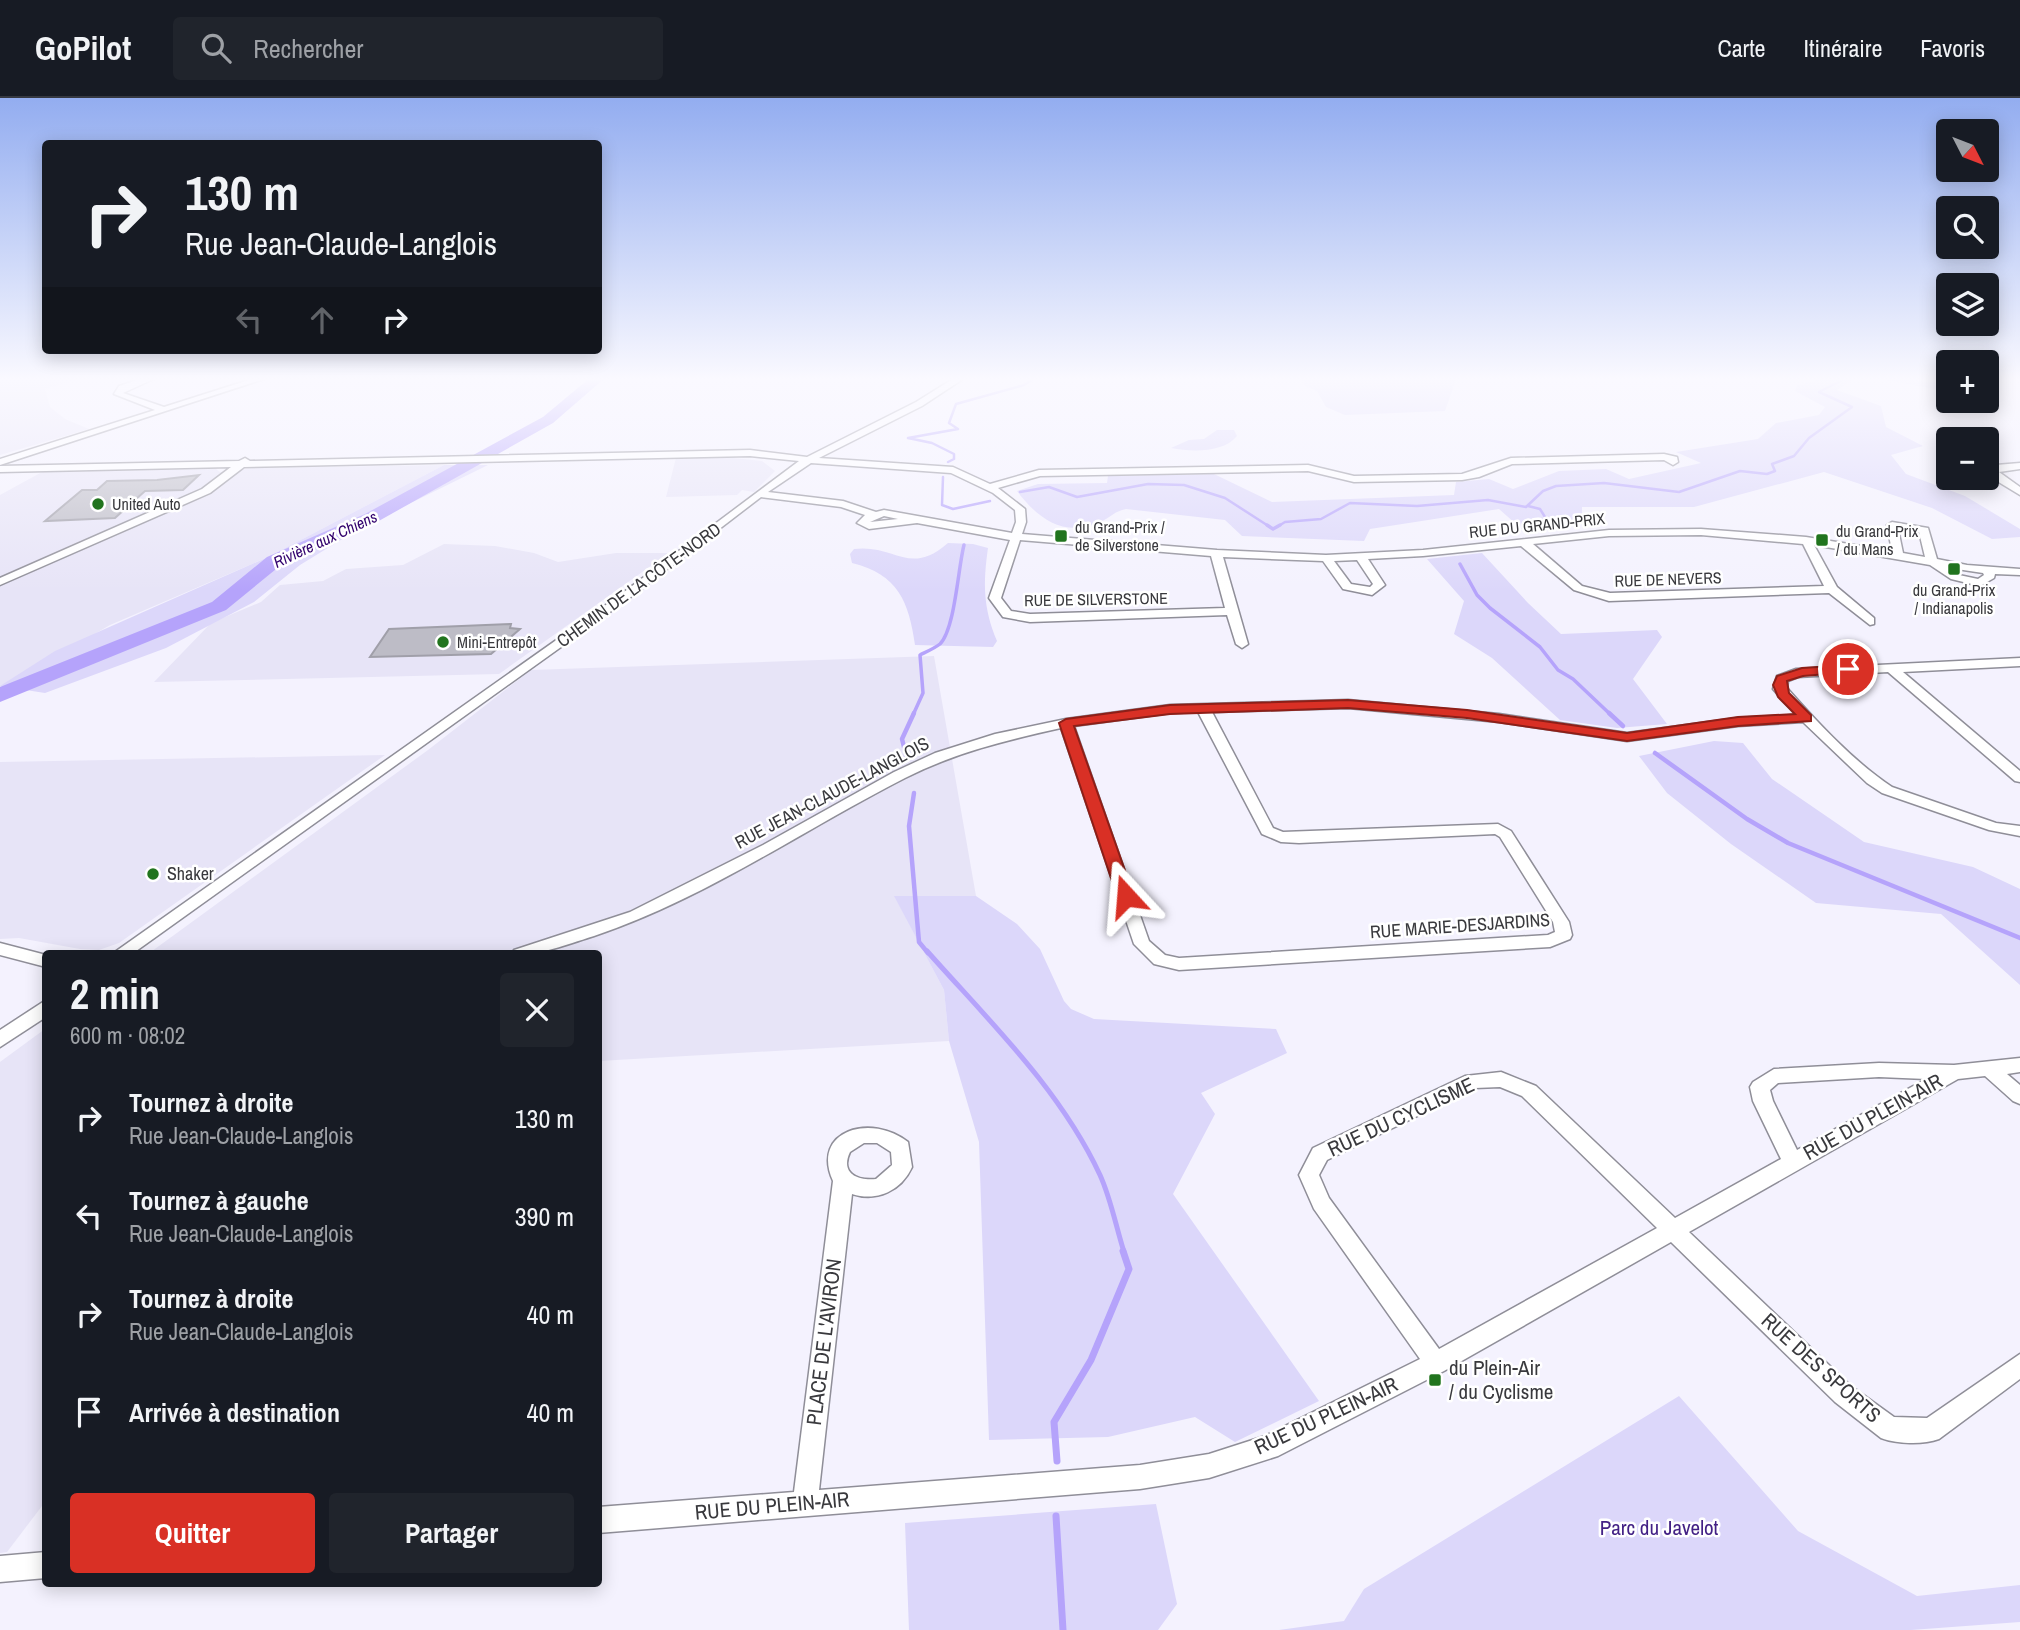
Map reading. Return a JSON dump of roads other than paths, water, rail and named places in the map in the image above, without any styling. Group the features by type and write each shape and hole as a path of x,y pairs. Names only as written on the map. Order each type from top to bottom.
{"street":[{"path":"0,462 43,448"},
{"path":"0,462 469,459 500,452 664,448"},
{"path":"746,448 814,457"},
{"name":"CHEMIN DE LA CÔTE-NORD","path":"126,950 624,597 781,478 831,448"},
{"path":"0,470 485,455 756,453 814,457"},
{"path":"756,453 781,464 781,478"},
{"name":"RUE DU GRAND-PRIX","path":"814,457 867,466 900,465 958,471 990,487 1018,506 1022,518 1055,539"},
{"path":"990,487 1031,474 1051,473 1308,468 1354,479 1469,476 1511,461 1664,457 1676,461 1673,462"},
{"path":"0,582 206,491 245,461"},
{"path":"2020,466 1999,467 1994,471 1996,476 2020,492"},
{"name":"RUE DU GRAND-PRIX","path":"760,494 846,505 875,514 863,524 915,520 976,533 1217,554 1361,557 1667,531 1806,540 1899,554 1932,561 1955,577 1972,583 1985,581 1990,576 1988,571 2020,572"},
{"path":"1017,536 1022,518"},
{"path":"1899,554 1892,525 1916,527 1924,530 1932,561"},
{"name":"RUE DE SILVERSTONE","path":"1017,536 1004,566 995,598 1007,614 1030,618 1231,611"},
{"path":"1806,540 1832,589 1870,621"},
{"name":"RUE DE NEVERS","path":"1523,542 1578,588 1609,597 1832,589"},
{"path":"1217,554 1242,644"},
{"path":"1326,558 1348,587 1372,591 1378,585 1361,557"},
{"path":"2020,663 1807,671 1784,677 1779,683 1781,691 1806,718 1882,787 1994,827 2020,831"},
{"path":"1891,668 2020,778"},
{"name":"RUE JEAN-CLAUDE-LANGLOIS","path":"532,950 636,916 760,854 899,775 940,756 1000,737 1066,723 1203,708 1312,704 1387,706 1501,718 1617,737 1731,722 1806,718"},
{"name":"RUE MARIE-DESJARDINS","path":"1066,723 1142,944 1160,960 1179,964 1563,937 1560,922 1506,834 1498,829 1299,838 1281,837 1267,831 1203,708"},
{"path":"0,950 42,960"},
{"path":"0,1040 42,1010"},
{"name":"RUE DU PLEIN-AIR","path":"1792,1162 1763,1101 1760,1087 1774,1076 1879,1070 1954,1072 2020,1065"},
{"path":"1988,1068 2020,1096"},
{"name":"RUE DU PLEIN-AIR","path":"602,1520 1140,1477 1209,1466 1269,1447 1436,1363 1954,1072"},
{"name":"RUE DU CYCLISME","path":"1436,1363 1321,1203 1310,1175 1320,1154 1472,1081 1501,1079 1529,1091 1675,1230"},
{"name":"PLACE DE L'AVIRON","path":"806,1503 843,1181"},
{"name":"RUE DES SPORTS","path":"1675,1230 1843,1394 1890,1429 1930,1430 2020,1365"},
{"path":"0,1569 42,1565"}],"waterway":[{"name":"Rivière aux Chiens","path":"0,695 219,606 274,561 371,518 497,448"},
{"path":"943,448 954,454 954,459 948,462"},
{"path":"1277,527 1285,522 1321,519 1350,503 1417,506 1488,500 1526,507 1543,491 1556,486 1604,483 1679,492 1740,471 1767,474 1775,471 1772,464 1794,456 1800,448"},
{"path":"943,477 942,505 953,509 990,501"},
{"path":"1020,492 1049,487 1077,497 1148,484 1184,485 1225,498 1270,527"},
{"path":"1528,506 1540,509 1550,525"},
{"path":"1270,527 1273,529 1280,525"},
{"path":"913,715 923,693 920,655 940,644 945,636 953,612 964,545"},
{"path":"1460,564 1477,595 1540,647 1558,670 1573,679 1611,715"},
{"path":"906,755 902,739 914,713"},
{"path":"1609,713 1623,726"},
{"path":"1655,753 1747,819 1788,843 2020,938"},
{"path":"914,793 909,826 919,942 928,953"},
{"path":"927,951 1022,1057 1065,1114 1100,1175 1124,1252"},
{"path":"1057,1461 1054,1422 1091,1360 1129,1269 1123,1251"},
{"path":"1056,1516 1063,1630"}],"place":[{"name":"United Auto","path":"98,504"},
{"name":"du Grand-Prix / de Silverstone","path":"1061,536"},
{"name":"du Grand-Prix / du Mans","path":"1822,540"},
{"name":"du Grand-Prix / Indianapolis","path":"1954,569"},
{"name":"Mini-Entrepôt","path":"443,642"},
{"name":"Shaker","path":"153,874"},
{"name":"du Plein-Air / du Cyclisme","path":"1435,1380"}],"park label":[{"name":"Parc du Javelot","path":"1659,1528"}]}
